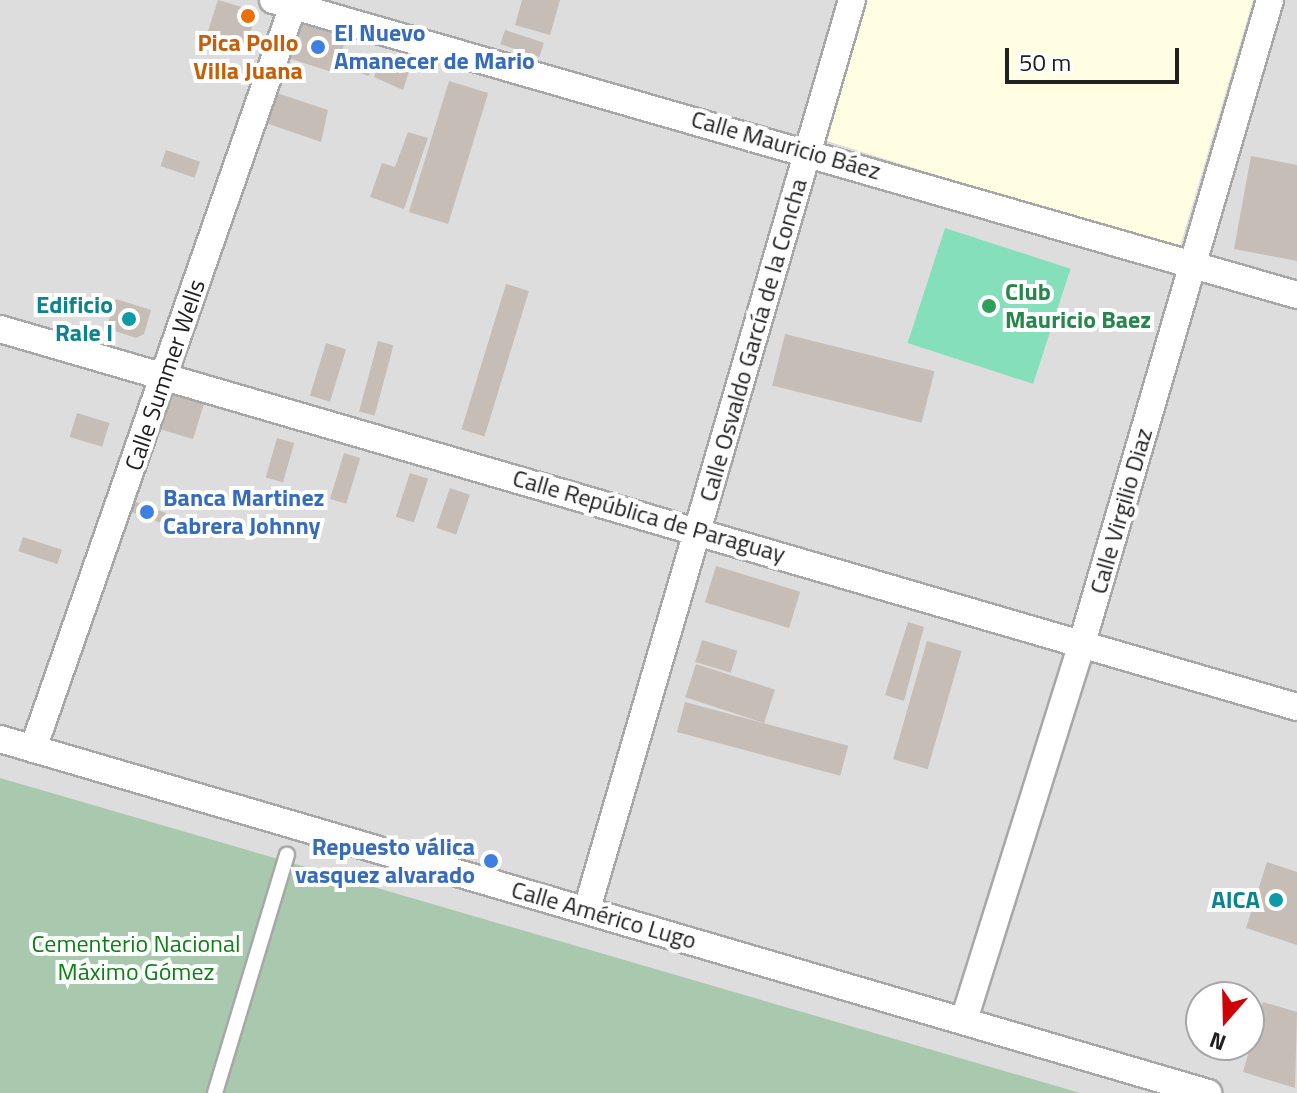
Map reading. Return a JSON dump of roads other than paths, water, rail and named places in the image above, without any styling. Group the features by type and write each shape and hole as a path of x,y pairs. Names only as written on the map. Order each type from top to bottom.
{"street":[{"name":"Calle Osvaldo García de la Concha","path":"587,909 852,0"},
{"name":"Calle Virgilio Diaz","path":"964,1020 1082,643 1270,0"},
{"name":"Calle Mauricio Báez","path":"287,2 808,150 1297,295"},
{"name":"Calle Summer Wells","path":"33,749 165,377 287,2"},
{"name":"Calle República de Paraguay","path":"0,329 698,529 1297,707"},
{"name":"Calle Américo Lugo","path":"0,739 1208,1093"}],"lane":[{"path":"215,1093 287,855"}],"place":[{"name":"Pica Pollo Villa Juana","path":"248,16"},
{"name":"El Nuevo Amanecer de Mario","path":"318,47"},
{"name":"Club Mauricio Baez","path":"989,306"},
{"name":"Edificio Rale I","path":"129,319"},
{"name":"Banca Martinez Cabrera Johnny","path":"147,512"},
{"name":"Repuesto válica vasquez alvarado","path":"491,861"},
{"name":"AICA","path":"1276,900"}],"park label":[{"name":"Cementerio Nacional Máximo Gómez","path":"136,958"}]}
